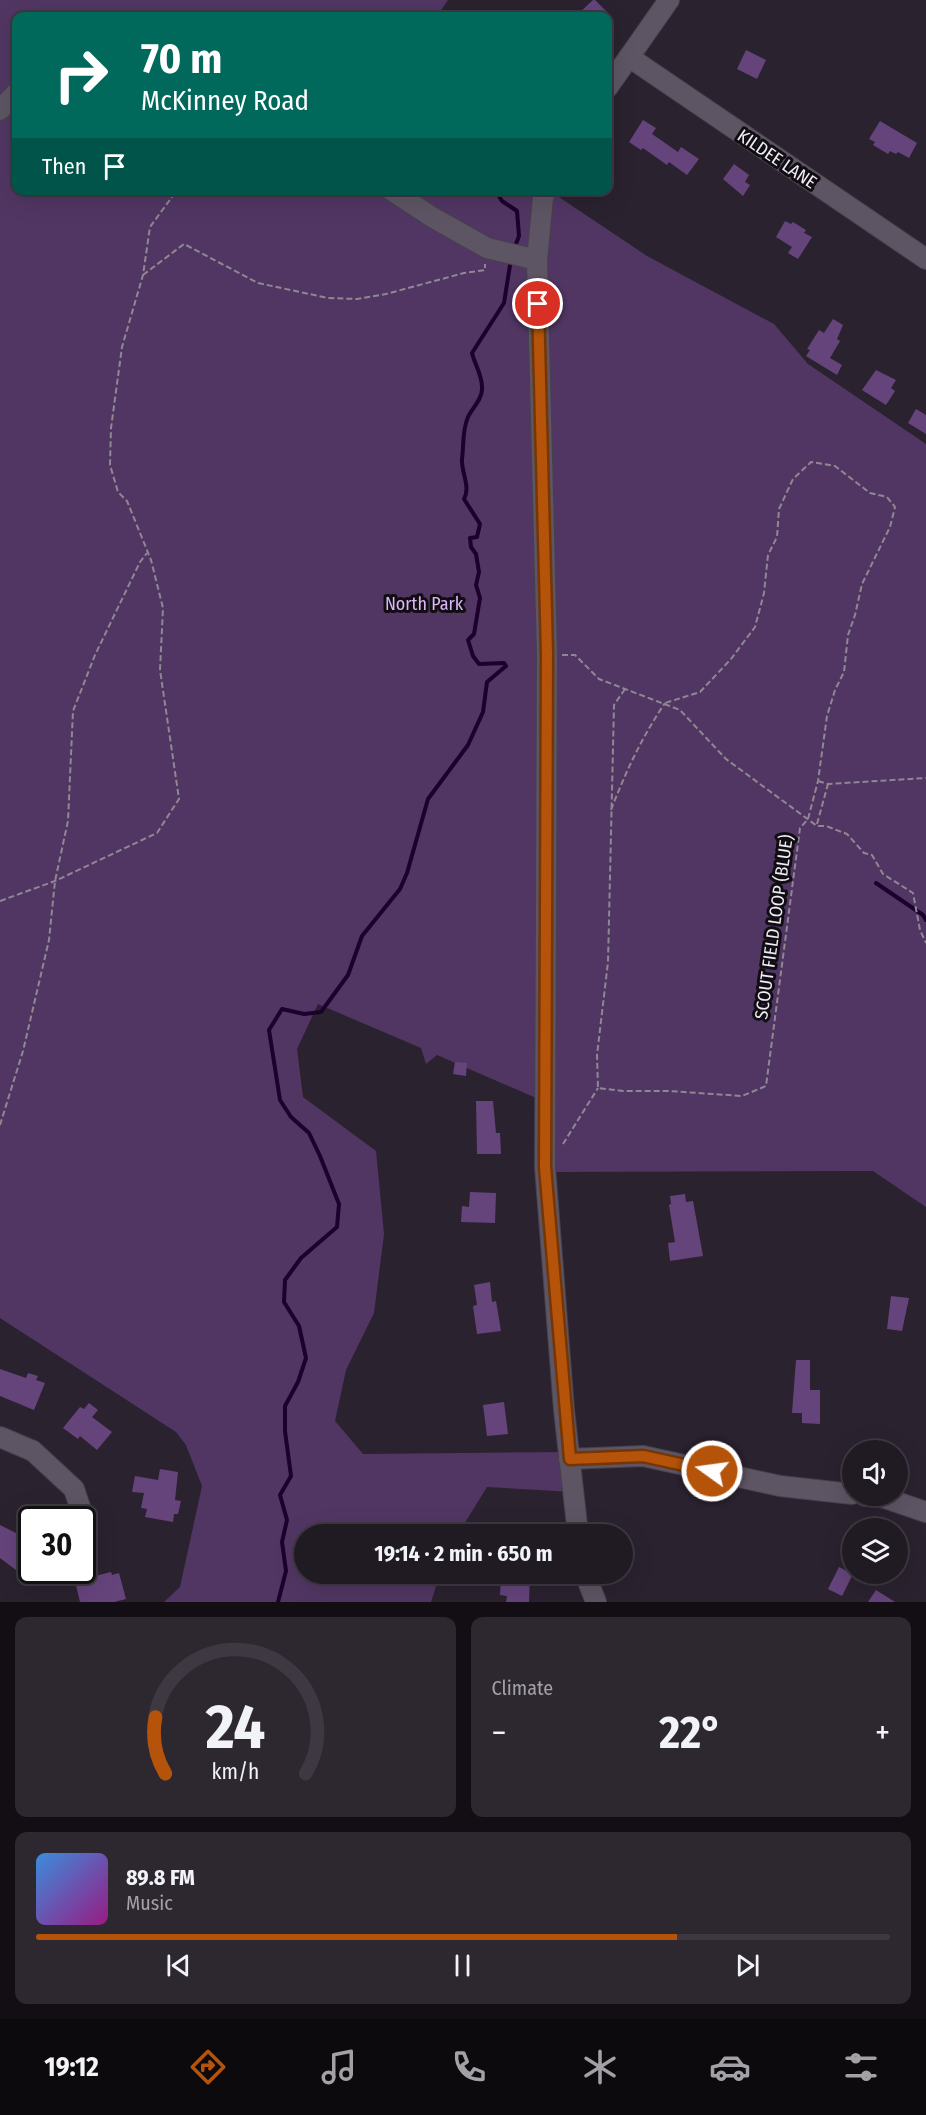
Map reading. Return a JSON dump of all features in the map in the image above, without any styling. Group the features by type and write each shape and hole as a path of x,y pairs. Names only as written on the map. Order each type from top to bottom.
{"street":[{"path":"612,81 669,0"},
{"name":"KILDEE LANE","path":"629,57 926,259"},
{"path":"0,110 12,96"},
{"path":"399,195 432,217 512,254"},
{"path":"544,195 512,254 547,654 545,1167 577,1524"},
{"path":"0,1437 33,1451 74,1489 80,1506"},
{"path":"570,1459 643,1456 780,1486 842,1493"},
{"path":"908,1506 926,1512"},
{"path":"589,1584 596,1602"}],"path":[{"path":"0,900 55,882 157,833 179,798 160,670 163,608 148,552 127,501 118,492 110,465 111,428 122,347 143,275 150,227 173,195"},
{"path":"143,275 184,244 258,283 328,298 357,299 484,270 512,254"},
{"name":"SCOUT FIELD LOOP (BLUE)","path":"598,1088 742,1096 766,1086 800,828 808,819 818,781 827,716 835,690 844,672 848,635 862,584 890,527 895,507 887,497 870,493 834,466 811,462 793,479 780,509 777,537 768,555 764,593 755,627 731,659 700,692 665,703"},
{"path":"0,1125 23,1051 49,940 55,882 68,821 73,711 95,655 140,562 148,552"},
{"path":"547,654 575,655 599,679 680,710 726,759 817,826 826,826 847,834 864,853 872,855 883,874 913,893 920,930 926,943"},
{"path":"545,1167 571,1133 598,1088 597,1055 608,962 614,705 625,688"},
{"path":"611,812 625,772 642,736 665,703"},
{"path":"818,781 828,784 926,778"},
{"path":"817,826 828,784"}],"green space":[{"name":"North Park","path":"0,0 448,0 440,12 12,12 12,195 556,195 647,256 774,324 808,364 926,444 926,1207 873,1171 551,1172 550,1104 437,1055 426,1064 421,1048 318,1004 297,1049 303,1097 376,1151 384,1234 374,1313 346,1370 335,1421 363,1454 569,1452 573,1492 487,1487 464,1524 294,1524 294,1584 437,1584 431,1602 164,1602 180,1587 202,1486 186,1445 176,1432 0,1318"}],"building":[{"path":"595,0 607,12 580,12"},
{"path":"746,50 766,60 757,79 737,69"},
{"path":"643,120 656,128 652,134 678,152 681,147 699,159 687,175 669,162 667,165 643,148 641,150 629,142"},
{"path":"880,121 917,143 909,158 898,152 896,154 890,151 888,154 873,145 875,142 869,139"},
{"path":"734,164 749,175 745,182 750,185 743,196 723,179"},
{"path":"785,221 791,224 793,222 806,230 804,233 812,237 798,259 788,253 792,247 776,237"},
{"path":"833,319 843,325 837,339 840,341 830,358 842,365 837,375 806,356 810,350 807,349 819,330 824,333"},
{"path":"876,370 896,380 891,388 895,391 886,405 862,390"},
{"path":"916,409 926,415 926,434 908,423"},
{"path":"455,1062 467,1063 466,1076 453,1074"},
{"path":"476,1101 493,1101 496,1133 500,1133 501,1154 477,1154"},
{"path":"470,1192 496,1193 495,1223 461,1222 462,1206 469,1207"},
{"path":"685,1194 686,1202 693,1201 703,1256 670,1261 668,1243 675,1242 669,1205 671,1204 670,1196"},
{"path":"490,1282 492,1302 496,1301 501,1331 477,1334 473,1306 477,1305 474,1285"},
{"path":"891,1296 909,1298 902,1331 887,1329"},
{"path":"796,1360 810,1360 810,1390 820,1390 820,1424 802,1423 802,1413 792,1413"},
{"path":"0,1369 26,1378 28,1373 38,1376 36,1380 45,1383 34,1410 0,1396"},
{"path":"504,1402 508,1434 487,1436 483,1405"},
{"path":"89,1403 98,1410 92,1417 112,1432 97,1450 80,1436 78,1439 63,1428 80,1407 84,1409"},
{"path":"160,1469 178,1472 175,1500 181,1501 178,1514 174,1514 173,1522 145,1517 147,1509 141,1508 144,1493 132,1492 135,1476 158,1480"},
{"path":"0,1525 18,1534 18,1567 16,1570 0,1558"},
{"path":"839,1567 842,1568 842,1584 848,1584 842,1596 828,1589"},
{"path":"111,1572 112,1575 119,1573 126,1599 114,1602 80,1602 76,1584 96,1584 96,1576"},
{"path":"501,1584 530,1584 529,1602 506,1602 507,1596 500,1595"},
{"path":"876,1590 895,1602 868,1602"}],"waterway":[{"path":"498,195 502,201 517,211 519,236 514,249"},
{"path":"278,1602 286,1571 282,1542 287,1520 280,1495 291,1476 285,1431 285,1406 298,1382 306,1358 299,1326 284,1302 285,1280 301,1258 337,1227 339,1204 309,1133 291,1117 280,1100 269,1030 282,1009 304,1014 321,1012 348,975 362,936 400,889 407,873 428,799 468,745 483,712 487,682 506,666 504,663 479,664 473,656 468,640 474,634 480,598 476,585 479,572 470,538 477,537 480,524 464,499 466,484 462,459 466,422 482,389 472,353 504,303 511,259"},
{"path":"876,883 923,915 926,920"}],"route":[{"path":"538,304 547,654 545,1167 570,1459 643,1456 712,1471"}]}
